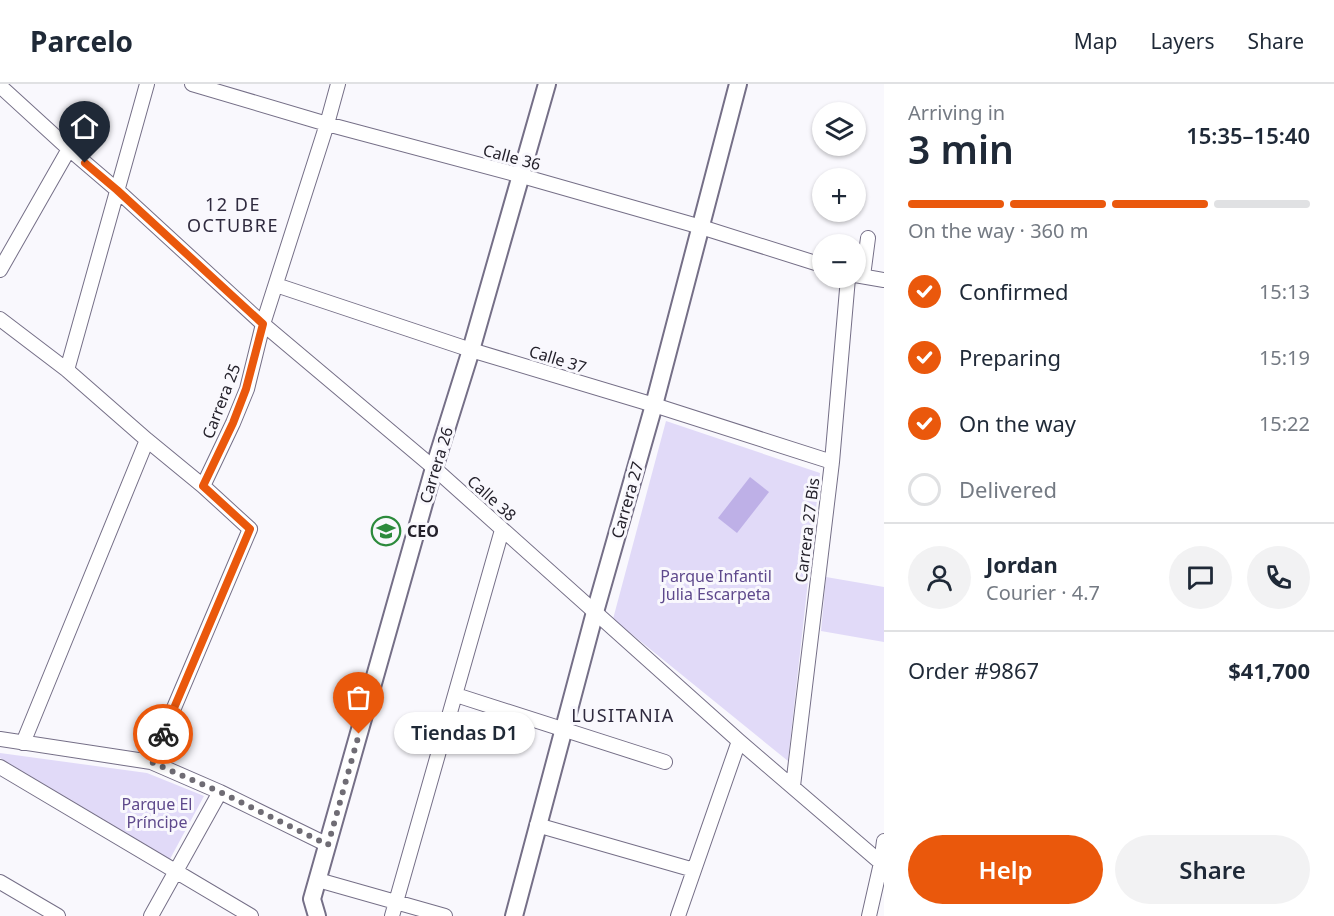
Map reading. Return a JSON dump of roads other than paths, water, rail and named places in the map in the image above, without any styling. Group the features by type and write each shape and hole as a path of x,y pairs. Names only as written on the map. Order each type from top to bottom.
{"street":[{"path":"67,370 147,84"},
{"name":"Calle 36","path":"192,84 327,124 701,227 812,262"},
{"name":"Carrera 25","path":"203,486 233,423 246,389 263,324 338,84"},
{"name":"Carrera 26","path":"307,916 434,468 471,350 547,84"},
{"name":"Carrera 27","path":"514,916 595,612 654,405 738,84"},
{"name":"Calle 38","path":"1,88 117,190 263,324 434,468 739,741 882,863"},
{"path":"0,270 69,149"},
{"name":"Carrera 27 Bis","path":"866,244 868,238"},
{"path":"866,278 884,280"},
{"name":"Calle 37","path":"276,285 471,350 832,462"},
{"name":"Carrera 27 Bis","path":"793,786 854,288"},
{"path":"0,319 67,370 250,529 151,762"},
{"path":"23,743 147,441"},
{"path":"394,909 502,530"},
{"path":"456,695 665,762"},
{"path":"0,739 151,762 220,792 328,845"},
{"path":"678,916 739,741"},
{"path":"0,766 251,916"},
{"path":"151,916 220,792"},
{"path":"537,825 694,870"},
{"path":"869,916 882,863 884,842"},
{"path":"318,880 394,909 445,916"},
{"path":"0,882 58,916"},
{"path":"312,899 317,916"}],"place":[{"name":"CEO","path":"386,531"},
{"name":"Tiendas D1","path":"359,734"}],"district":[{"name":"12 DE OCTUBRE","path":"233,214"},
{"name":"LUSITANIA","path":"623,715"}],"park label":[{"name":"Parque Infantil Julia Escarpeta","path":"716,585"},
{"name":"Parque El Príncipe","path":"157,813"}]}
